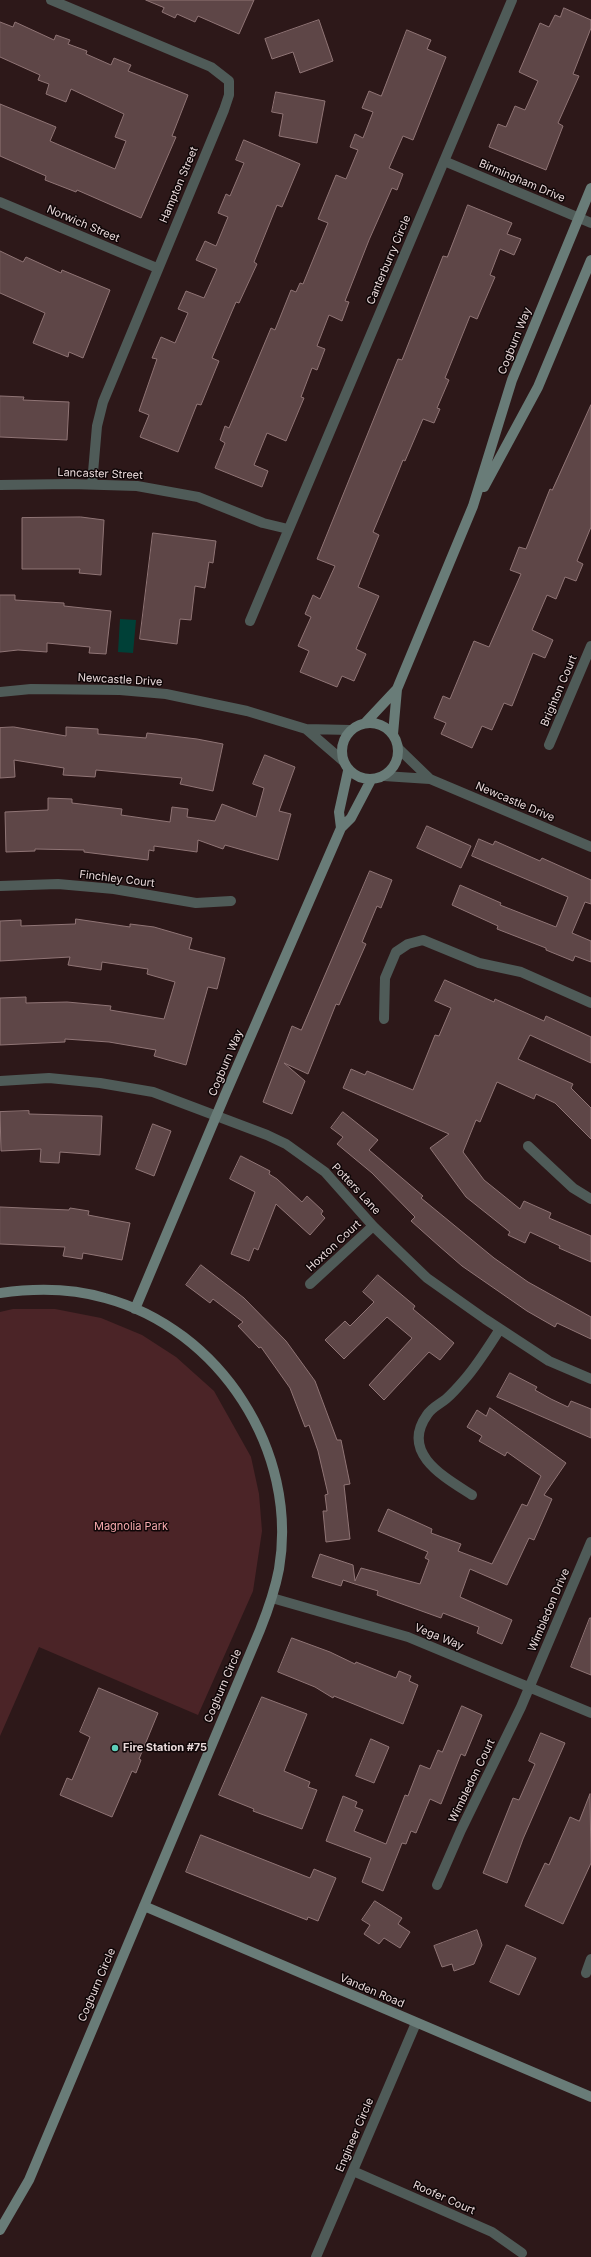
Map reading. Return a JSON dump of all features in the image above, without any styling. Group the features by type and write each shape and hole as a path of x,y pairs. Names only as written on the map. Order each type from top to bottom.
{"street":[{"name":"Hampton Street","path":"51,0 211,67 229,81 229,95 224,110 157,268 103,402 97,426 92,484"},
{"name":"Canterburry Circle","path":"250,621 512,0"},
{"name":"Birmingham Drive","path":"444,161 591,223"},
{"name":"Cogburn Way","path":"393,734 397,689 473,506 512,380 591,188"},
{"name":"Norwich Street","path":"0,202 157,268"},
{"name":"Cogburn Way","path":"473,506 538,387 591,260"},
{"name":"Lancaster Street","path":"0,485 92,484 137,486 198,497 263,523 288,530"},
{"name":"Brighton Court","path":"549,745 591,646"},
{"name":"Newcastle Drive","path":"0,692 31,689 120,690 166,694 247,711 306,729 350,730"},
{"name":"Cogburn Way","path":"366,722 397,689"},
{"path":"366,722 381,724 393,734 399,749 396,764 384,776 371,780 358,778 348,771 342,760 342,744 350,730 366,722"},
{"name":"Newcastle Drive","path":"306,729 342,760"},
{"name":"Newcastle Drive","path":"399,749 430,779"},
{"name":"Cogburn Way","path":"341,828 339,812 348,771"},
{"name":"Newcastle Drive","path":"384,776 430,779 591,847"},
{"name":"Cogburn Way","path":"135,1309 217,1114 341,828 350,818 371,780"},
{"name":"Finchley Court","path":"0,886 58,884 114,889 196,903 231,901"},
{"path":"384,1019 385,978 396,952 408,944 423,940 479,963 521,972 591,1003"},
{"name":"Potters Lane","path":"0,1081 49,1078 100,1083 153,1092 217,1114 268,1135 304,1156 341,1188 373,1226 427,1278 500,1329 550,1361 591,1379"},
{"path":"528,1146 573,1188 591,1199"},
{"name":"Hoxton Court","path":"310,1284 373,1226"},
{"name":"Cogburn Circle","path":"0,1293 25,1289 59,1290 106,1298 135,1309 163,1323 198,1347 228,1378 249,1410 268,1454 280,1505 281,1547 272,1598 29,2180 0,2230"},
{"path":"472,1495 444,1476 423,1456 419,1445 418,1430 428,1413 447,1398 466,1378 500,1329"},
{"name":"Wimbledon Drive","path":"530,1687 591,1542"},
{"name":"Vega Way","path":"272,1598 408,1637 530,1687 591,1714"},
{"name":"Wimbledon Court","path":"437,1885 461,1830 530,1687"},
{"name":"Vanden Road","path":"144,1906 591,2097"},
{"path":"586,1973 591,1959"},
{"name":"Engineer Circle","path":"316,2257 416,2023"},
{"name":"Roofer Court","path":"353,2171 492,2232 522,2253"}],"green space":[{"name":"Magnolia Park","path":"13,1309 55,1309 101,1318 142,1335 176,1357 214,1391 251,1457 259,1494 262,1531 253,1591 198,1715 39,1647 0,1736 0,1312"}],"water":[{"path":"120,619 136,620 133,653 118,652"}],"building":[{"path":"146,0 254,0 239,34 198,16 195,22 177,14 175,18 162,12 164,8"},
{"path":"564,8 591,20 591,28 573,74 579,76 558,123 563,126 546,170 489,147 498,124 506,127 515,106 525,110 538,81 519,72 540,23 549,27 555,15 560,17"},
{"path":"319,20 333,61 300,73 293,52 272,59 265,39"},
{"path":"0,22 13,27 15,22 54,40 56,35 70,40 68,44 87,51 86,54 111,65 114,58 131,65 128,71 188,95 172,136 176,137 141,218 77,190 76,192 45,180 46,176 0,156 0,104 56,127 50,141 115,169 126,141 115,137 124,114 71,89 66,102 46,94 49,84 38,80 40,75 0,57"},
{"path":"407,30 431,40 427,49 446,57 413,140 403,136 389,168 403,174 397,190 392,188 369,240 345,301 349,302 342,321 329,315 317,346 325,349 317,370 312,368 301,397 304,398 286,441 267,433 254,465 268,471 262,487 215,468 225,443 220,440 225,426 229,428 271,328 275,330 291,290 296,292 300,283 303,284 328,223 318,219 336,175 346,179 358,150 350,147 355,134 363,138 373,112 362,108 369,91 381,96"},
{"path":"276,92 325,101 317,143 279,136 283,114 272,112"},
{"path":"244,140 300,164 282,207 277,205 254,262 257,264 239,303 236,302 212,358 219,361 201,405 197,404 178,452 140,437 149,415 139,411 157,359 152,358 161,337 175,343 188,313 178,309 186,291 204,298 217,269 196,260 205,241 216,246 228,217 218,213 226,194 230,196 244,163 236,160"},
{"path":"468,205 512,223 507,234 521,239 514,255 500,249 490,275 495,277 477,319 470,316 445,378 449,380 437,408 440,409 434,423 423,419 405,461 403,460 373,532 379,535 358,587 379,596 356,649 366,654 354,681 342,676 337,687 300,672 309,651 298,646 311,617 305,614 313,595 320,599 335,566 317,559 398,359 402,360 443,256 447,257"},
{"path":"0,251 23,262 26,257 61,273 62,270 110,290 83,358 69,352 68,357 33,343 45,313 0,293"},
{"path":"0,396 24,397 23,400 69,402 67,440 0,437"},
{"path":"591,405 591,527 577,561 583,564 576,581 565,577 556,599 547,595 532,630 553,640 545,658 533,653 512,706 504,703 492,730 482,726 472,748 441,734 446,723 434,718 443,696 450,699 474,641 489,647 521,574 510,570 519,547 526,549 550,489 552,490"},
{"path":"81,517 104,520 101,575 79,573 80,569 22,569 22,518"},
{"path":"153,533 216,541 213,563 209,562 205,588 195,586 191,620 180,619 177,644 140,639"},
{"path":"0,595 15,595 15,600 64,603 64,606 111,611 106,654 89,653 90,647 47,643 47,652 18,650 0,652"},
{"path":"14,727 66,736 66,727 98,729 98,734 146,738 147,733 197,739 223,744 213,791 180,784 182,778 96,770 95,777 63,775 64,768 14,760 15,777 0,778 0,728"},
{"path":"265,755 295,767 279,811 291,814 278,860 225,845 223,849 198,840 197,852 154,846 154,851 149,850 148,860 84,852 84,850 35,849 35,851 6,852 5,812 48,810 48,798 72,799 72,803 122,809 121,815 170,822 172,807 188,809 187,817 215,821 222,804 256,817 264,788 253,784"},
{"path":"427,826 471,846 461,868 417,848"},
{"path":"479,839 493,845 495,841 540,861 542,858 591,880 591,904 585,902 572,933 591,941 591,962 575,956 573,961 546,950 546,948 497,929 498,926 452,905 460,885 501,903 500,905 556,927 568,897 472,856"},
{"path":"370,871 392,880 381,908 377,906 362,942 366,944 339,1005 336,1004 308,1074 284,1063 305,1081 292,1114 263,1102 292,1026 301,1030"},
{"path":"76,919 130,927 130,924 154,927 192,938 189,949 225,958 217,989 208,987 186,1065 154,1056 156,1050 109,1042 65,1039 65,1042 0,1045 0,998 26,997 26,1003 67,1002 111,1006 110,1010 164,1019 175,982 147,974 148,969 102,962 101,970 68,965 70,957 0,961 0,921 21,920 21,926 75,924"},
{"path":"445,980 494,1002 495,999 544,1021 546,1016 591,1037 591,1063 530,1035 518,1059 573,1084 571,1088 591,1108 591,1139 555,1103 536,1094 534,1099 497,1082 480,1122 476,1120 463,1152 484,1180 520,1209 524,1201 551,1213 549,1218 591,1236 591,1262 559,1248 560,1246 530,1232 525,1243 508,1235 510,1232 466,1197 430,1148 449,1134 343,1088 351,1069 365,1075 367,1071 413,1090 435,1035 439,1036 451,1008 435,1001"},
{"path":"29,1111 29,1114 102,1116 100,1155 60,1152 59,1163 40,1162 41,1149 1,1151 0,1112"},
{"path":"343,1112 378,1140 369,1150 423,1196 421,1198 494,1258 528,1282 591,1317 591,1339 557,1323 555,1327 527,1311 462,1266 411,1221 415,1217 372,1173 337,1144 343,1137 331,1128"},
{"path":"153,1124 171,1131 154,1176 136,1169"},
{"path":"241,1156 270,1171 269,1174 277,1179 302,1202 307,1196 323,1211 321,1214 325,1218 310,1235 276,1204 258,1250 254,1248 249,1261 231,1254 255,1192 230,1179"},
{"path":"0,1207 69,1210 70,1208 89,1211 88,1215 130,1223 122,1260 83,1253 82,1259 63,1256 65,1247 0,1244"},
{"path":"201,1265 244,1298 286,1341 315,1381 337,1440 341,1440 350,1484 344,1485 350,1539 326,1542 323,1511 327,1511 325,1495 328,1494 318,1451 309,1425 305,1427 290,1388 261,1347 259,1348 238,1326 243,1322 213,1299 210,1303 186,1285"},
{"path":"378,1275 415,1306 413,1309 454,1343 440,1360 429,1352 384,1400 369,1385 412,1338 387,1317 344,1359 325,1340 345,1321 350,1326 374,1302 363,1292"},
{"path":"510,1373 537,1387 535,1390 568,1407 571,1401 591,1409 591,1438 497,1397"},
{"path":"490,1408 566,1463 544,1495 552,1499 534,1540 529,1538 507,1585 470,1569 460,1597 512,1620 502,1644 477,1633 479,1627 443,1613 441,1618 377,1595 378,1591 343,1580 341,1586 312,1577 320,1554 353,1565 355,1581 361,1568 420,1584 429,1560 425,1558 428,1552 378,1531 388,1509 432,1529 431,1533 461,1544 458,1551 492,1564 522,1504 527,1506 541,1476 507,1452 505,1456 479,1441 482,1436 467,1427 477,1410 486,1416"},
{"path":"591,1618 591,1675 571,1667"},
{"path":"292,1638 330,1652 355,1664 356,1662 396,1678 399,1671 411,1676 409,1681 418,1685 403,1724 334,1696 333,1698 315,1687 278,1672"},
{"name":"Fire Station #75","path":"99,1688 158,1713 139,1759 141,1760 136,1773 132,1771 112,1817 60,1795 67,1778 72,1780 90,1737 80,1732"},
{"path":"262,1697 307,1714 284,1771 310,1782 308,1787 317,1790 302,1829 253,1811 254,1809 219,1795"},
{"path":"462,1706 482,1715 465,1756 461,1754 441,1804 430,1799 416,1833 411,1831 406,1844 402,1843 383,1891 362,1882 371,1858 326,1841 343,1796 357,1802 355,1807 363,1810 354,1831 386,1844 405,1795 408,1796 420,1765 430,1769 438,1750 442,1752"},
{"path":"541,1733 565,1743 523,1839 507,1883 483,1873 513,1798 519,1800 535,1764 529,1761"},
{"path":"371,1739 389,1747 374,1783 356,1776"},
{"path":"590,1794 591,1863 563,1924 525,1906 545,1863 549,1865 570,1817 579,1821"},
{"path":"201,1835 310,1878 314,1869 336,1878 318,1921 308,1917 307,1920 186,1872"},
{"path":"375,1901 402,1918 398,1924 410,1932 400,1948 384,1938 379,1944 364,1934 370,1925 362,1920"},
{"path":"477,1930 482,1945 474,1964 454,1971 452,1964 442,1967 434,1946"},
{"path":"507,1945 536,1958 519,1995 490,1982"}],"place":[{"name":"Fire Station #75","path":"115,1748"}]}
